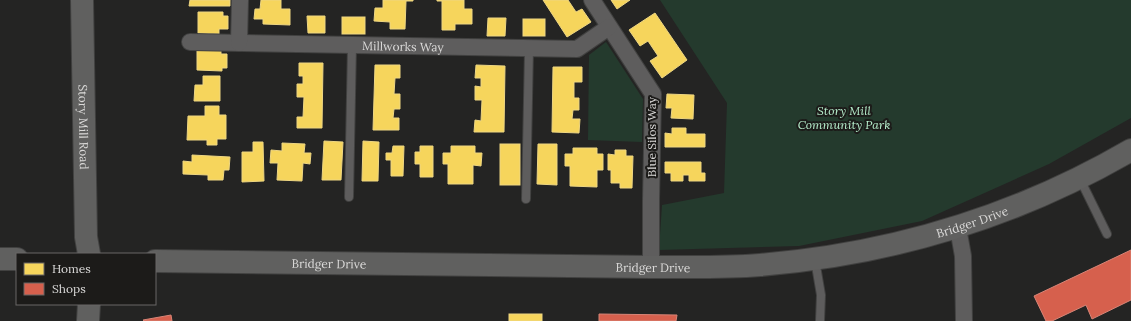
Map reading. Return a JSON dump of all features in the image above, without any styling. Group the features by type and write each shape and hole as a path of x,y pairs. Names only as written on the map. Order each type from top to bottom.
{"main road":[{"name":"Story Mill Road","path":"82,0 86,237 89,253"},
{"name":"Bridger Drive","path":"156,261 651,267 759,265 815,259 872,249 958,228 1022,205 1080,178 1131,150"},
{"path":"0,259 16,259"},
{"path":"88,321 89,305"}],"street":[{"path":"239,43 240,0"},
{"name":"Blue Silos Way","path":"592,0 653,94 651,267"},
{"name":"Millworks Way","path":"190,42 577,49 610,27"},
{"path":"958,228 963,256 964,321"}],"lane":[{"path":"349,197 352,45"},
{"path":"526,199 529,49"},
{"path":"1080,178 1107,234"},
{"path":"815,259 821,295 820,321"}],"green space":[{"name":"Story Mill Community Park","path":"660,0 1131,0 1131,118 1049,164 922,221 799,246 659,250 662,205 724,193 727,103"},
{"path":"606,42 643,99 642,142 588,140 589,55"}],"building: Homes":[{"path":"190,0 230,0 230,6 189,6"},
{"path":"261,0 281,0 281,9 290,9 290,25 263,24 263,19 254,19 255,9 260,9"},
{"path":"383,0 413,0 406,1 405,29 390,29 390,22 374,21 375,8 383,8"},
{"path":"437,0 464,0 464,9 472,9 472,24 455,24 455,30 442,30 442,1"},
{"path":"543,0 568,0 576,12 582,9 591,22 567,37"},
{"path":"611,0 630,0 617,9"},
{"path":"198,12 223,12 223,16 228,16 228,29 219,29 219,34 198,33"},
{"path":"655,13 687,60 662,78 650,61 658,56 648,41 640,46 629,30"},
{"path":"307,16 325,16 325,33 308,33"},
{"path":"342,17 365,17 365,34 342,34"},
{"path":"488,18 506,18 505,36 487,36"},
{"path":"523,19 545,19 545,36 523,36"},
{"path":"197,50 221,50 221,54 227,54 227,68 222,68 222,71 197,70"},
{"path":"299,63 323,63 322,128 297,128 297,117 303,117 304,97 297,97 297,84 303,84 303,76 299,76"},
{"path":"375,65 400,65 400,78 395,78 394,94 400,94 400,109 394,109 393,118 399,118 399,130 373,130"},
{"path":"476,65 505,66 504,132 474,132 475,120 481,121 482,100 475,100 475,86 481,87 481,78 475,78"},
{"path":"553,67 582,67 582,82 574,82 574,98 579,98 579,110 573,110 572,119 580,119 579,133 552,132"},
{"path":"203,76 220,76 220,101 194,101 195,85 203,85"},
{"path":"667,94 694,95 693,119 671,118 672,108 666,108"},
{"path":"205,106 219,106 219,115 226,115 226,139 217,139 217,145 207,145 207,140 187,140 188,116 205,116"},
{"path":"672,128 686,128 686,134 705,134 705,147 665,147 665,133 672,134"},
{"path":"324,141 343,142 341,180 322,180"},
{"path":"363,141 379,142 378,181 362,181"},
{"path":"253,142 263,142 264,181 242,182 242,152 253,152"},
{"path":"282,143 305,144 304,153 311,153 310,164 303,163 302,181 277,180 278,163 270,163 271,150 282,151"},
{"path":"500,144 520,144 520,185 500,185"},
{"path":"538,144 557,144 557,185 537,184"},
{"path":"393,146 404,146 403,176 391,176 391,160 386,160 386,153 392,153"},
{"path":"420,146 433,146 433,177 420,177 420,164 415,164 415,152 420,152"},
{"path":"451,146 475,146 475,153 482,153 481,166 473,165 473,184 448,184 448,164 443,164 443,153 451,153"},
{"path":"573,148 597,148 597,154 603,154 603,170 597,170 597,187 570,186 570,166 565,166 565,154 573,154"},
{"path":"615,150 626,150 626,156 633,156 632,188 620,188 620,183 611,183 611,170 608,170 608,154 615,155"},
{"path":"192,155 230,157 229,170 224,170 223,180 208,180 208,175 183,174 183,161 192,162"},
{"path":"665,162 701,162 701,173 705,173 705,181 689,181 689,175 683,175 683,181 671,181 671,173 665,173"},
{"path":"509,314 542,314 542,321 509,321"}],"building: Shops":[{"path":"1131,250 1131,300 1092,319 1086,305 1052,321 1046,321 1034,296"},
{"path":"599,314 677,315 676,321 599,321"},
{"path":"171,315 172,321 143,320"}]}
